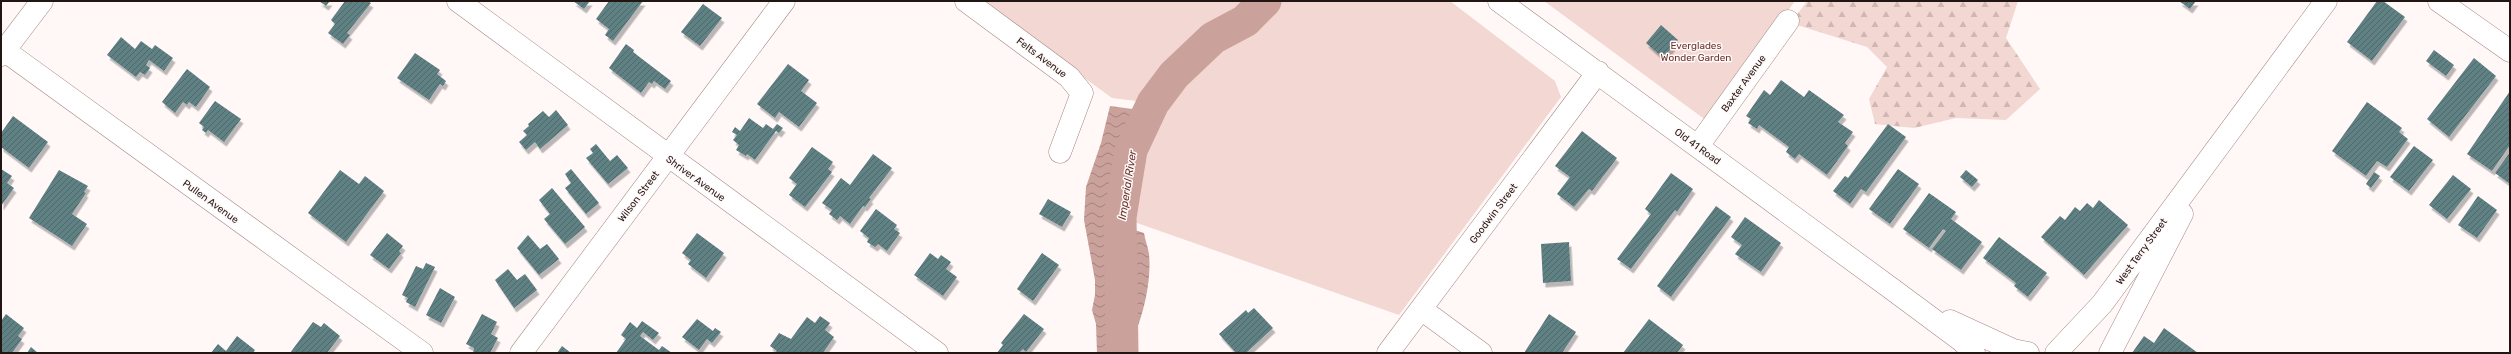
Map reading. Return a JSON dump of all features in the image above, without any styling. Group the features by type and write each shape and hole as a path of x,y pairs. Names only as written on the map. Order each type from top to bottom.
{"street":[{"path":"2,51 42,1"},
{"name":"Shriver Avenue","path":"458,1 667,157 936,353"},
{"name":"Wilson Street","path":"521,353 784,1"},
{"name":"Felts Avenue","path":"966,1 1069,77 1082,93 1060,152"},
{"name":"Old 41 Road","path":"1499,1 1598,72 1896,292 1962,341 1974,353"},
{"name":"West Terry Street","path":"2056,353 2102,304 2326,1"},
{"path":"2439,1 2510,51"},
{"name":"Baxter Avenue","path":"1698,146 1788,20"},
{"name":"Pullen Avenue","path":"2,51 422,353"},
{"name":"Goodwin Street","path":"1388,353 1598,72"},
{"name":"West Terry Street","path":"2110,353 2220,145"},
{"name":"Old 41 Road","path":"1896,292 1954,324 2013,350 2028,353"},
{"path":"1421,309 1481,353"}],"green space":[{"path":"979,1 1450,1 1555,81 1561,97 1399,315 1120,217 1131,150 1153,103 1112,98"},
{"name":"Everglades Wonder Garden","path":"1544,1 1795,1 1707,121"},
{"path":"1807,1 2018,1 2006,38 2040,89 2006,120 1956,118 1914,128 1875,124 1869,99 1887,67 1867,47 1797,25 1785,31"}],"water":[{"path":"1110,106 1140,110 1122,148 1111,217 1116,224 1144,233 1149,254 1149,279 1141,318 1126,353 1097,353 1096,324 1092,310 1095,295 1095,280 1084,220 1086,187 1101,143"}],"building":[{"path":"319,1 330,1 326,6"},
{"path":"345,1 367,1 371,3 347,33 350,35 343,44 328,33 335,24 331,20"},
{"path":"573,1 590,1 584,9"},
{"path":"609,1 643,1 613,41 605,35 609,29 596,19"},
{"path":"2179,1 2196,1 2190,9"},
{"path":"2377,1 2383,1 2405,17 2372,61 2347,42"},
{"path":"703,4 722,18 700,46 681,32"},
{"path":"1661,25 1678,40 1663,58 1646,43"},
{"path":"121,37 135,49 141,41 152,49 155,45 173,58 164,71 149,60 146,65 150,68 145,75 140,72 136,77 107,55"},
{"path":"626,44 634,50 633,52 671,81 665,89 654,81 652,84 649,82 641,93 609,68"},
{"path":"2434,50 2454,65 2446,76 2426,61"},
{"path":"415,53 440,70 437,74 446,81 443,86 440,84 429,100 397,78"},
{"path":"2474,58 2496,76 2449,137 2427,119"},
{"path":"788,64 809,80 801,91 817,103 799,127 779,112 775,118 757,104"},
{"path":"187,69 210,87 196,107 189,102 187,105 183,102 175,113 162,102"},
{"path":"1781,80 1804,97 1809,90 1844,115 1838,122 1853,132 1845,143 1848,146 1827,175 1799,154 1795,159 1786,152 1789,147 1759,125 1757,129 1748,123 1751,119 1746,116 1764,90 1770,95"},
{"path":"2510,91 2510,145 2492,171 2467,154"},
{"path":"215,101 241,119 224,142 208,130 206,133 202,130 204,127 199,123"},
{"path":"2367,102 2402,128 2399,132 2408,139 2387,167 2377,161 2366,176 2332,151"},
{"path":"556,110 568,125 540,149 535,142 526,150 519,142 527,135 523,131 529,126 528,124 543,111 549,117"},
{"path":"13,116 48,142 29,168 1,147 1,133"},
{"path":"749,118 763,128 766,124 773,129 777,124 783,128 779,133 776,131 755,160 747,154 746,156 736,150 739,145 733,140 737,135 732,132 735,127 740,131"},
{"path":"1888,124 1906,137 1866,192 1861,189 1850,204 1833,191 1845,176 1848,178"},
{"path":"1582,131 1617,158 1592,191 1589,189 1574,207 1557,194 1570,177 1555,166"},
{"path":"596,144 610,161 617,155 628,168 608,184 586,158 593,153 590,149"},
{"path":"2414,146 2433,160 2409,191 2390,177"},
{"path":"812,147 833,162 828,169 832,172 805,207 789,195 797,184 789,178"},
{"path":"2510,152 2510,184 2495,173"},
{"path":"873,154 892,168 869,198 871,199 865,207 863,206 850,224 840,216 837,220 829,214 832,210 822,203 841,178 850,185"},
{"path":"1,169 12,176 7,183 14,188 1,206"},
{"path":"571,169 599,203 586,214 565,188 571,183 565,174"},
{"path":"1898,169 1919,184 1890,224 1869,209"},
{"path":"59,170 88,186 84,192 86,193 72,214 87,224 72,246 29,218"},
{"path":"340,170 359,184 365,176 384,191 346,242 308,213"},
{"path":"1966,170 1978,180 1972,187 1960,177"},
{"path":"2374,172 2380,176 2371,188 2366,184"},
{"path":"1671,173 1693,189 1677,212 1675,210 1631,269 1617,259 1651,214 1645,209"},
{"path":"2453,175 2471,189 2447,219 2429,205"},
{"path":"552,188 585,227 565,244 544,219 550,214 539,200"},
{"path":"1929,193 1956,212 1951,219 1982,242 1961,270 1932,249 1946,231 1943,229 1929,248 1903,229"},
{"path":"2478,196 2497,210 2477,238 2458,225"},
{"path":"1048,199 1071,212 1062,227 1039,214"},
{"path":"2099,200 2128,225 2084,275 2041,237 2060,216 2065,220 2075,207 2080,211 2087,203 2093,208"},
{"path":"1716,206 1731,217 1671,297 1657,286"},
{"path":"876,209 897,225 894,229 900,233 887,251 878,244 875,247 867,242 869,238 860,231"},
{"path":"1745,217 1781,243 1761,272 1735,254 1742,245 1731,237"},
{"path":"387,233 403,246 399,251 401,253 389,269 370,255"},
{"path":"697,233 724,253 706,278 688,264 691,260 682,253"},
{"path":"528,235 540,249 547,244 559,259 539,275 517,248"},
{"path":"1999,237 2047,273 2028,297 2014,286 2016,283 1983,258"},
{"path":"1569,242 1571,281 1543,283 1541,244"},
{"path":"930,253 938,259 941,255 951,262 946,269 957,277 943,296 914,275"},
{"path":"1042,253 1059,265 1033,301 1017,289"},
{"path":"426,263 435,267 415,307 406,302 408,298 402,295 416,266 423,269"},
{"path":"508,269 517,280 525,274 537,290 514,308 495,280"},
{"path":"440,288 455,297 441,323 426,315"},
{"path":"1254,308 1273,328 1246,353 1236,353 1219,334 1246,310 1248,313"},
{"path":"6,314 24,328 18,336 22,339 12,353 1,353 1,321"},
{"path":"482,314 497,322 491,334 498,338 490,353 473,353 474,348 466,344"},
{"path":"1024,314 1044,329 1026,352 1023,349 1019,353 997,353 1003,345 1001,343"},
{"path":"1549,314 1576,332 1562,353 1524,353"},
{"path":"820,316 830,323 825,330 834,337 823,353 775,353 777,351 770,346 779,333 791,339 807,317 815,323"},
{"path":"697,319 713,331 715,328 721,332 712,343 707,339 699,350 682,337"},
{"path":"1649,319 1683,345 1677,353 1623,353"},
{"path":"642,321 659,333 653,340 643,332 640,336 659,350 662,346 672,353 616,353 626,339 621,335 630,322 637,328"},
{"path":"313,322 321,327 324,323 340,336 327,353 290,353"},
{"path":"2164,328 2198,353 2132,353 2144,336 2154,343"},
{"path":"237,336 255,350 253,353 211,353 218,344 226,351"},
{"path":"562,346 571,353 557,353"},
{"path":"31,347 38,353 27,353"}],"waterway":[{"name":"Imperial River","path":"1122,353 1120,217 1131,150 1153,103 1174,75 1213,38 1245,21 1265,1"}]}
